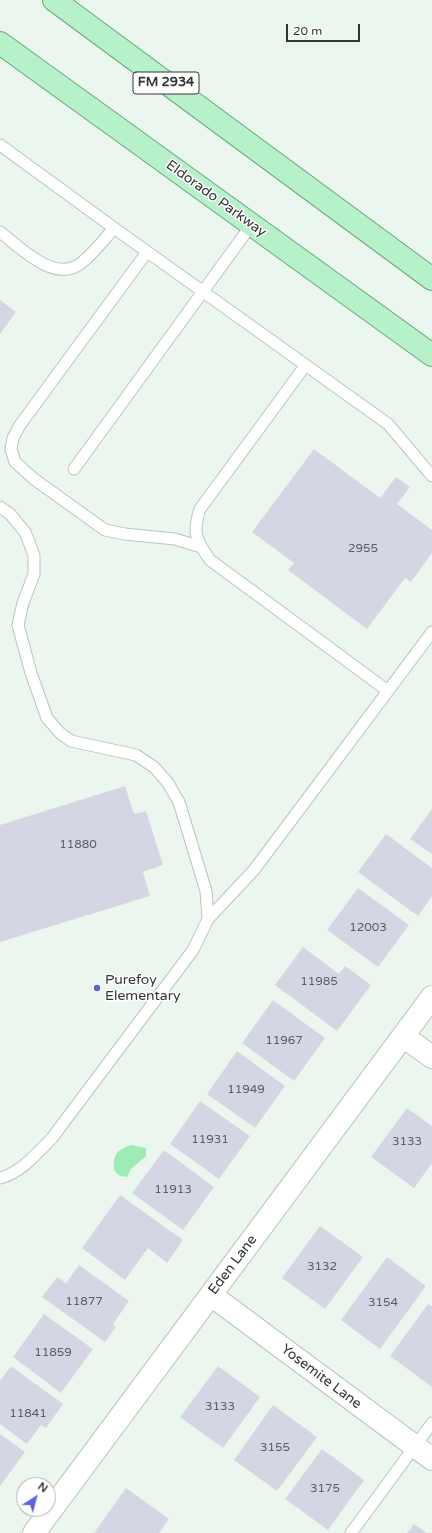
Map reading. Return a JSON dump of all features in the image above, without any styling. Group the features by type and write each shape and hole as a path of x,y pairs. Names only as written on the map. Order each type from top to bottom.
{"main road":[{"name":"FM 2934","path":"54,0 432,280"},
{"name":"Eldorado Parkway","path":"0,43 432,355"}],"street":[{"name":"Eden Lane","path":"34,1533 432,997"},
{"path":"403,1036 432,1057"},
{"name":"Yosemite Lane","path":"211,1295 424,1453"}],"lane":[{"path":"0,146 203,293 388,424 432,476"},
{"path":"74,469 252,224"},
{"path":"0,232 46,266 60,270 78,265 94,252 114,228"},
{"path":"147,252 20,424 13,438 11,449 15,462 34,479 105,530 125,534 175,539 201,547"},
{"path":"305,366 200,509 195,524 196,534 201,547 210,560 388,691"},
{"path":"0,507 10,514 25,532 34,555 34,574 23,603 18,625 30,673 48,718 60,733 70,741 136,755 154,767 168,783 179,802 206,891 208,919"},
{"path":"0,1178 9,1176 32,1158 52,1138 193,950 208,919 254,870 432,632"},
{"path":"351,1533 424,1453 432,1423"}],"shaded area":[{"path":"131,1145 146,1148 146,1156 131,1169 127,1177 120,1176 115,1172 114,1167 116,1154 122,1149"}],"building":[{"path":"0,300 16,312 0,334"},
{"path":"314,449 380,498 396,477 410,487 397,504 432,530 432,553 411,582 405,578 367,629 288,570 294,563 252,532"},
{"path":"125,786 134,814 146,811 163,865 143,872 150,896 0,942 0,825"},
{"path":"432,809 432,854 410,839"},
{"path":"386,834 432,868 432,896 418,916 358,872"},
{"path":"358,888 409,925 378,967 327,930"},
{"path":"303,947 339,974 345,966 371,985 337,1031 275,985"},
{"path":"273,1000 325,1038 294,1081 242,1043"},
{"path":"237,1051 285,1086 255,1128 207,1094"},
{"path":"200,1101 250,1136 219,1179 170,1144"},
{"path":"407,1108 432,1126 432,1163 414,1188 371,1157"},
{"path":"164,1150 214,1187 183,1230 132,1193"},
{"path":"120,1195 183,1240 167,1263 148,1248 125,1280 82,1248"},
{"path":"320,1226 363,1257 325,1309 282,1278"},
{"path":"387,1257 426,1286 380,1349 341,1320"},
{"path":"79,1265 129,1301 113,1324 116,1327 105,1342 42,1297 57,1277 66,1283"},
{"path":"428,1304 432,1306 432,1387 390,1356"},
{"path":"44,1314 93,1349 61,1393 13,1357"},
{"path":"11,1366 63,1404 46,1428 41,1425 27,1444 0,1424 0,1381"},
{"path":"218,1366 260,1397 223,1448 180,1417"},
{"path":"273,1405 317,1437 277,1491 234,1460"},
{"path":"0,1434 25,1452 0,1486"},
{"path":"322,1449 364,1480 328,1530 285,1499"},
{"path":"126,1488 169,1519 159,1533 94,1533"},
{"path":"414,1524 427,1533 407,1533"}],"place":[{"name":"Purefoy Elementary","path":"97,988"}]}
